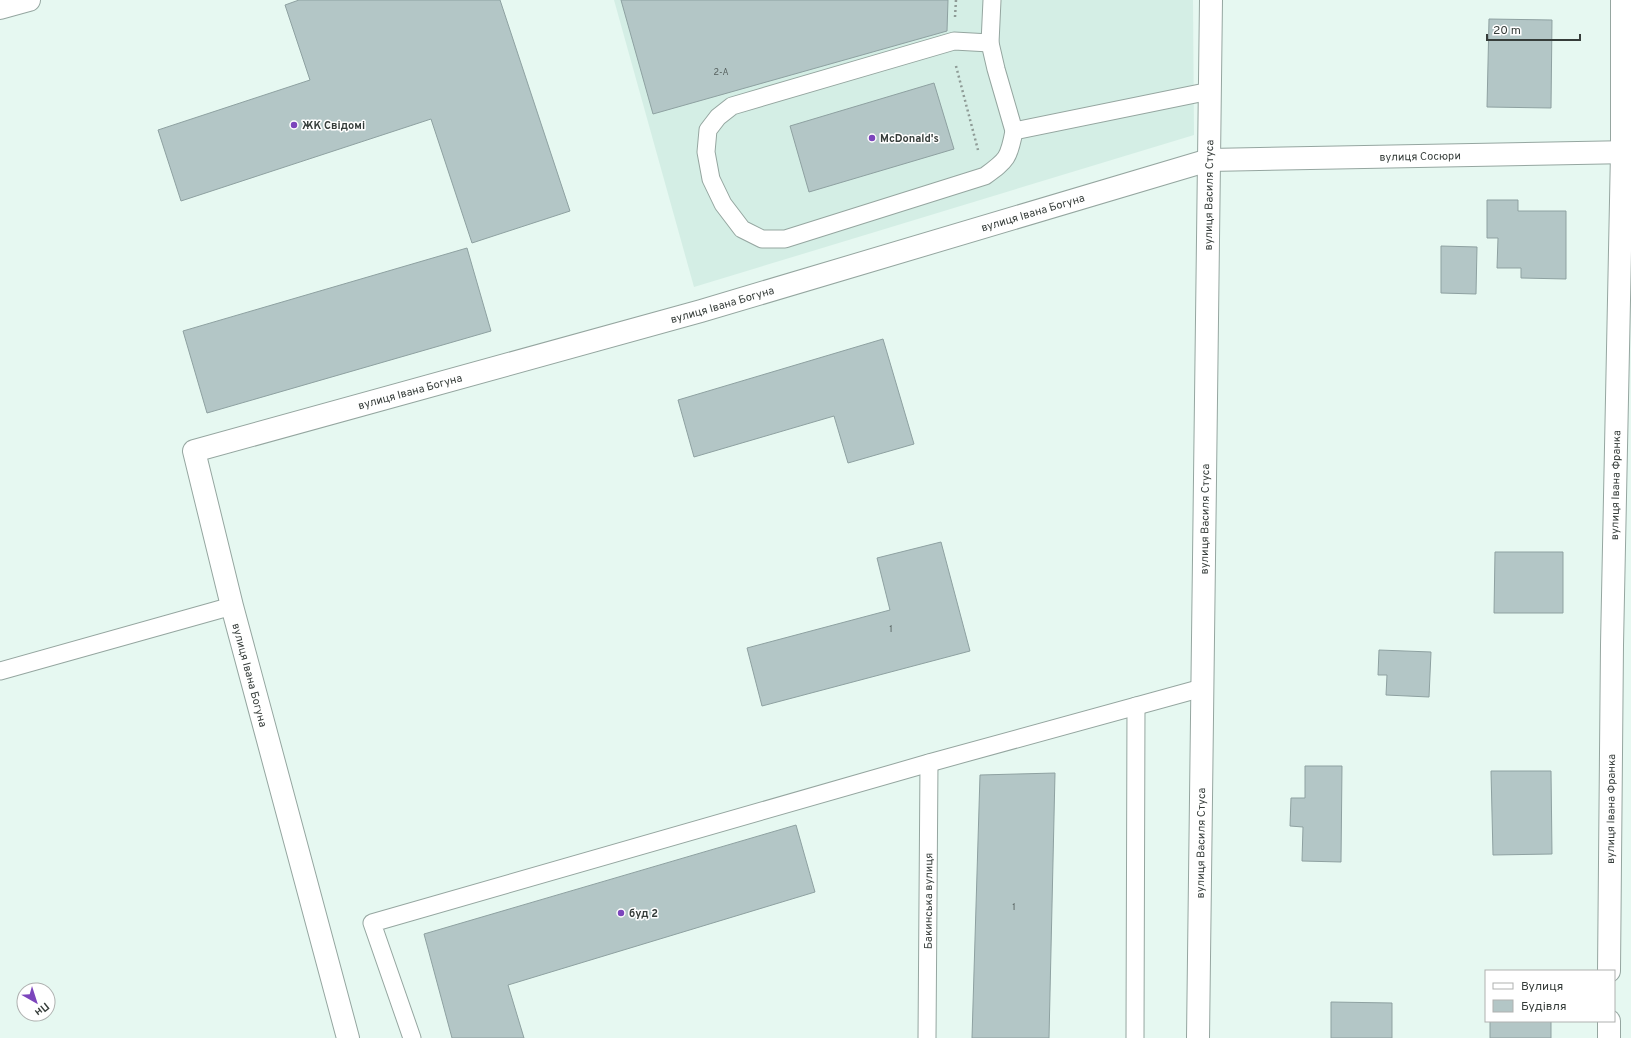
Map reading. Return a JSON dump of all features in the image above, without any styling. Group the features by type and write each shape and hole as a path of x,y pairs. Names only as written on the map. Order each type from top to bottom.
{"street":[{"path":"0,8 29,0"},
{"name":"вулиця Василя Стуса","path":"1198,1038 1211,0"},
{"name":"вулиця Івана Франка","path":"1609,970 1612,645 1627,152 1622,0"},
{"name":"вулиця Сосюри","path":"1209,160 1627,152"},
{"name":"вулиця Івана Богуна","path":"348,1038 232,606 194,451 701,311 1209,160"},
{"path":"1609,1022 1609,1038"}],"lane":[{"path":"990,43 954,41 732,106 718,117 708,130 706,152 711,179 723,204 742,230 762,239 785,239 985,176 1002,163 1007,157 1011,150 1014,131 990,43 992,0"},
{"path":"1014,131 1210,91"},
{"path":"0,671 232,606"},
{"path":"412,1038 372,923 929,763 1202,688"},
{"path":"1135,1038 1136,706"},
{"name":"Бакинська вулиця","path":"927,1038 929,763"}],"path":[{"path":"956,0 953,56 985,176"}],"shaded area":[{"path":"614,0 1193,0 1194,135 694,287"}],"building":[{"name":"ЖК Свідомі","path":"299,0 500,0 570,211 472,243 431,119 181,201 158,130 310,80 285,5"},
{"path":"621,0 948,0 947,31 653,114"},
{"path":"1489,19 1552,20 1551,108 1487,107"},
{"name":"McDonald's","path":"934,83 954,149 809,192 790,126"},
{"path":"1487,200 1518,200 1518,211 1566,211 1566,279 1521,278 1521,268 1497,268 1498,238 1487,238"},
{"path":"1441,246 1477,247 1476,294 1441,293"},
{"path":"467,248 491,331 207,413 183,331"},
{"path":"883,339 914,444 848,463 834,416 694,457 678,400"},
{"path":"941,542 970,651 762,706 747,648 890,610 877,558"},
{"path":"1495,552 1563,552 1563,613 1494,613"},
{"path":"1379,650 1431,652 1429,697 1386,695 1387,675 1378,675"},
{"path":"1305,766 1342,766 1341,862 1302,861 1303,827 1290,826 1291,798 1305,798"},
{"path":"1491,771 1551,771 1552,854 1493,855"},
{"path":"1055,773 1049,1038 972,1038 980,775"},
{"name":"буд 2","path":"796,825 815,892 508,985 524,1038 452,1038 424,934"},
{"path":"1331,1002 1392,1003 1392,1038 1331,1038"},
{"path":"1490,1022 1551,1022 1551,1038 1490,1038"}],"place":[{"name":"ЖК Свідомі","path":"294,125"},
{"name":"McDonald's","path":"872,138"},
{"name":"буд 2","path":"621,913"}]}
